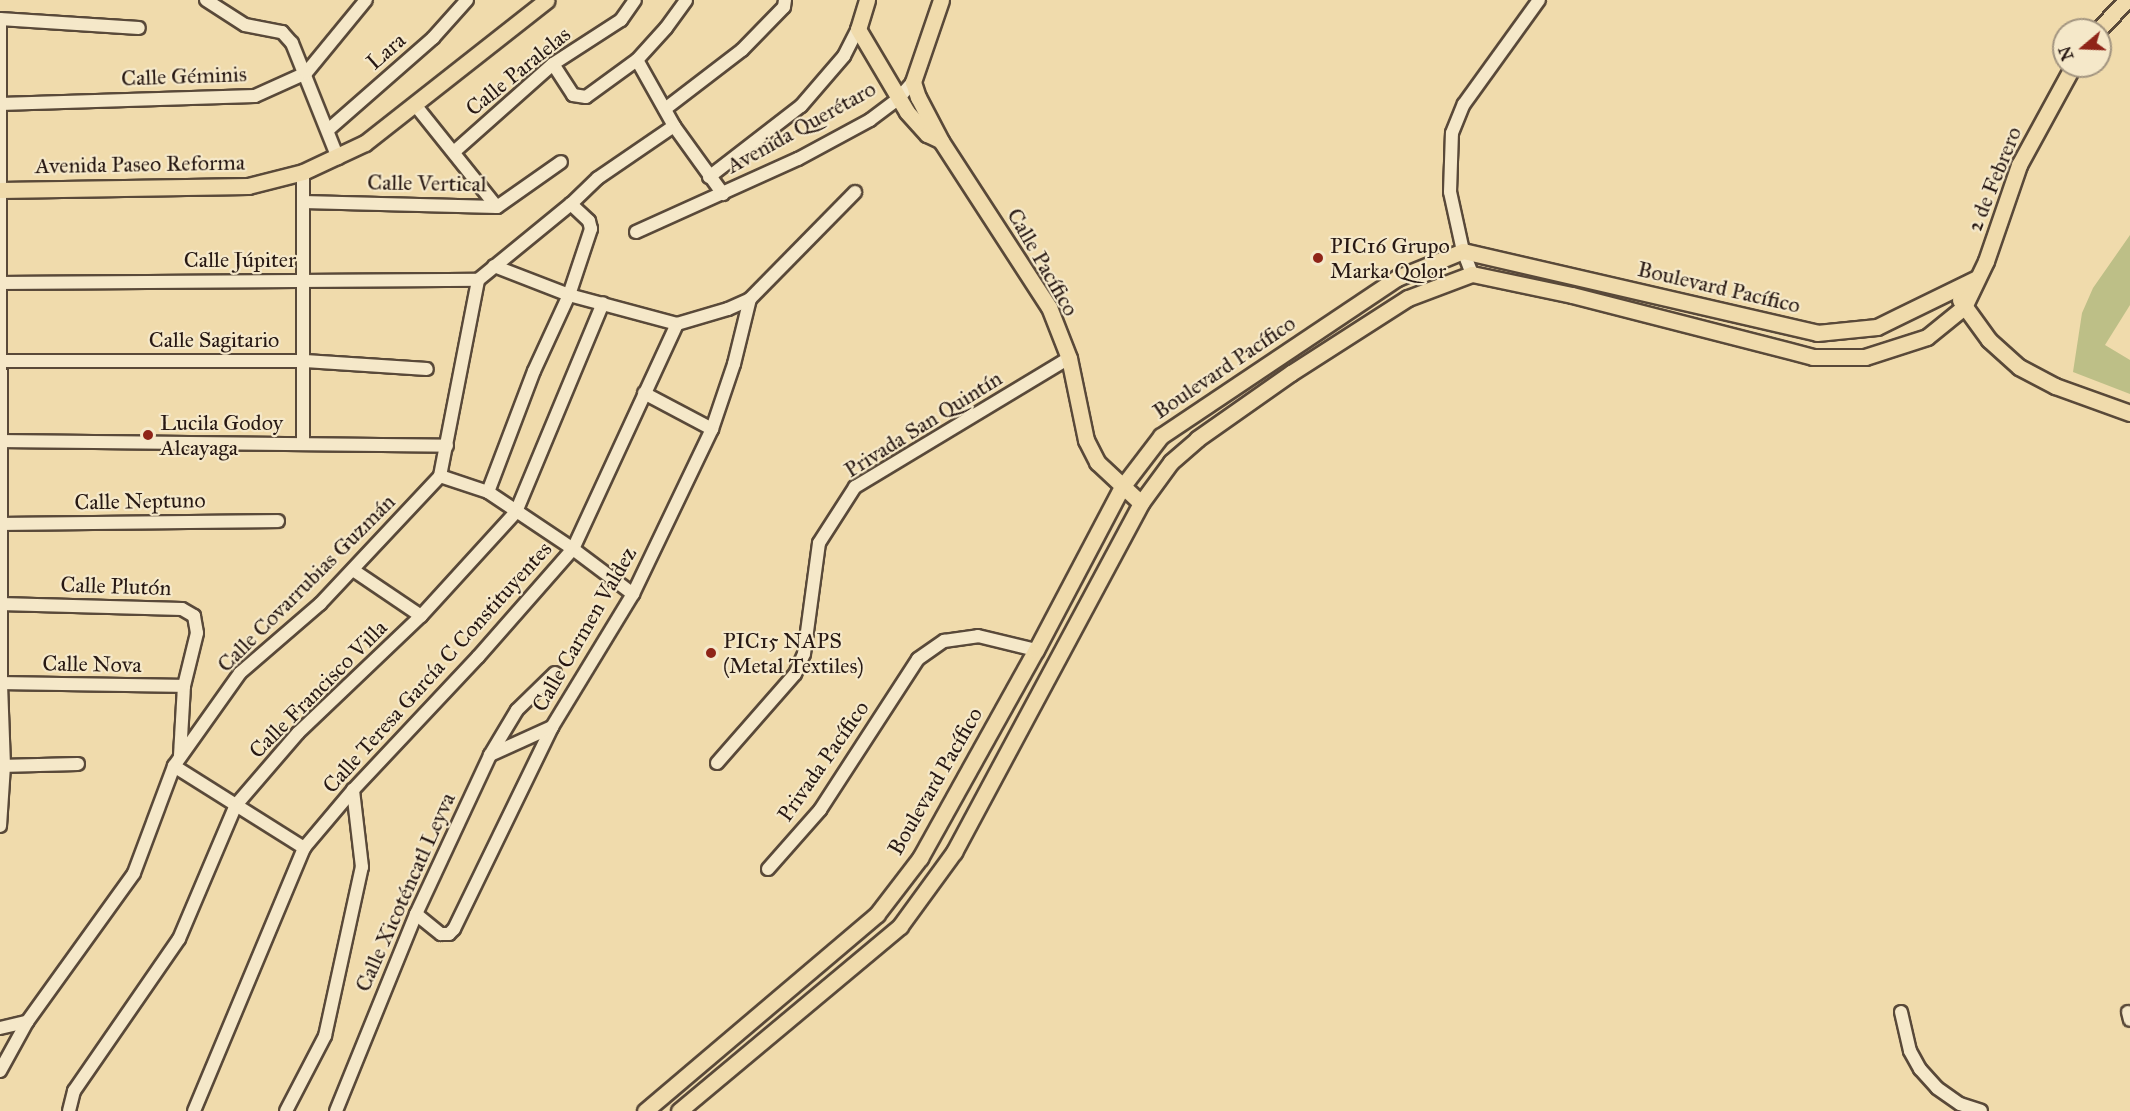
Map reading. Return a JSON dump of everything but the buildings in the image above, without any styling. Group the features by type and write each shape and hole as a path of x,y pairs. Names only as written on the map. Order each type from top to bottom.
{"main road":[{"name":"Avenida Paseo Reforma","path":"1,190 248,186 303,172 338,158 365,143 416,106 547,0"},
{"path":"858,29 867,0"},
{"name":"Avenida Querétaro","path":"913,82 941,0"},
{"path":"2110,18 2127,0"},
{"name":"Calle Pacífico","path":"858,29 898,99 927,134 941,141"},
{"name":"2 de Febrero","path":"1964,307 1986,261 2019,165 2066,78"},
{"name":"Calle Pacífico","path":"913,82 926,115 941,141 1048,306 1069,358 1086,440 1097,462 1141,503"},
{"name":"Boulevard Pacífico","path":"645,1111 877,914 920,858 1036,650 1122,487 1161,436 1397,279 1463,251 1817,333 1877,327 1953,290"},
{"name":"Boulevard Pacífico","path":"679,1111 900,926 954,852 1141,503 1170,462 1291,373 1408,298 1472,274 1572,295 1813,357 1865,357 1927,337 1964,307"},
{"path":"1977,278 1953,290 1989,340 2019,367 2055,386 2130,413"}],"street":[{"path":"206,0 245,25 282,32 292,43 306,73 338,158"},
{"name":"Calle Géminis","path":"0,104 255,96 306,73 366,0"},
{"name":"Lara","path":"328,130 433,38 467,0"},
{"name":"Calle Paralelas","path":"454,151 553,64 621,20 635,0"},
{"path":"553,64 573,95 580,98 637,60 686,0"},
{"path":"665,109 742,50 784,7 785,0"},
{"path":"1472,274 1463,251 1450,192 1449,157 1458,116 1485,72 1539,0"},
{"path":"0,826 2,766 0,19 139,28"},
{"path":"709,177 801,106 844,56 858,29"},
{"path":"637,60 674,126 723,194"},
{"name":"Avenida Querétaro","path":"636,232 723,194 870,120 898,99 913,82"},
{"name":"Calle Vertical","path":"416,106 497,207"},
{"path":"478,280 571,204 598,178 674,126"},
{"path":"497,207 561,162"},
{"path":"303,172 305,361 303,443"},
{"path":"494,266 569,295 677,324 728,309 750,299 855,192"},
{"name":"Calle Vertical","path":"303,202 497,207"},
{"path":"488,492 534,370 569,295 591,229 589,221 571,204"},
{"name":"Calle Júpiter","path":"1,283 478,280"},
{"name":"Calle Covarrubias Guzmán","path":"177,761 240,672 320,604 440,476 478,280"},
{"name":"Calle Carmen Valdez","path":"416,914 441,933 449,934 454,929 552,727 633,594 712,429 734,364 750,299"},
{"name":"Calle Francisco Villa","path":"69,1111 74,1091 179,939 236,805 298,733 422,616 516,512 603,303"},
{"name":"Calle Teresa García C Constituyentes","path":"194,1111 304,848 353,790 478,657 573,549 677,324"},
{"name":"Privada San Quintín","path":"717,763 795,674 804,654 819,543 855,487 1069,358"},
{"name":"Calle Sagitario","path":"1,361 305,361 427,369"},
{"path":"644,393 712,429"},
{"path":"1,441 447,446"},
{"path":"440,476 488,492 573,549 633,594"},
{"name":"Calle Neptuno","path":"1,524 278,521"},
{"path":"353,570 422,616"},
{"name":"Calle Plutón","path":"1,604 182,609 194,616 197,633 184,686 177,761"},
{"name":"Privada Pacífico","path":"768,869 820,810 918,658 944,641 978,636 1036,650"},
{"name":"Calle Xicoténcatl Leyva","path":"336,1111 416,914 490,754 517,710 555,673"},
{"name":"Calle Nova","path":"1,684 184,686"},
{"path":"490,754 552,727"},
{"path":"0,1071 27,1022 134,873 177,761 236,805 304,848"},
{"path":"2,766 78,764"},
{"path":"286,1111 325,1036 362,867 353,790"},
{"path":"1901,1012 1910,1051 1920,1069 1936,1088 1960,1104 1981,1111"},
{"path":"0,1028 27,1022"}],"green space":[{"path":"2130,235 2130,305 2105,345 2130,360 2130,394 2073,372 2082,313 2093,288"}],"place":[{"name":"PIC16 Grupo Marka Qolor","path":"1318,258"},
{"name":"Lucila Godoy Alcayaga","path":"148,435"},
{"name":"PIC15 NAPS (Metal Textiles)","path":"711,653"}]}
